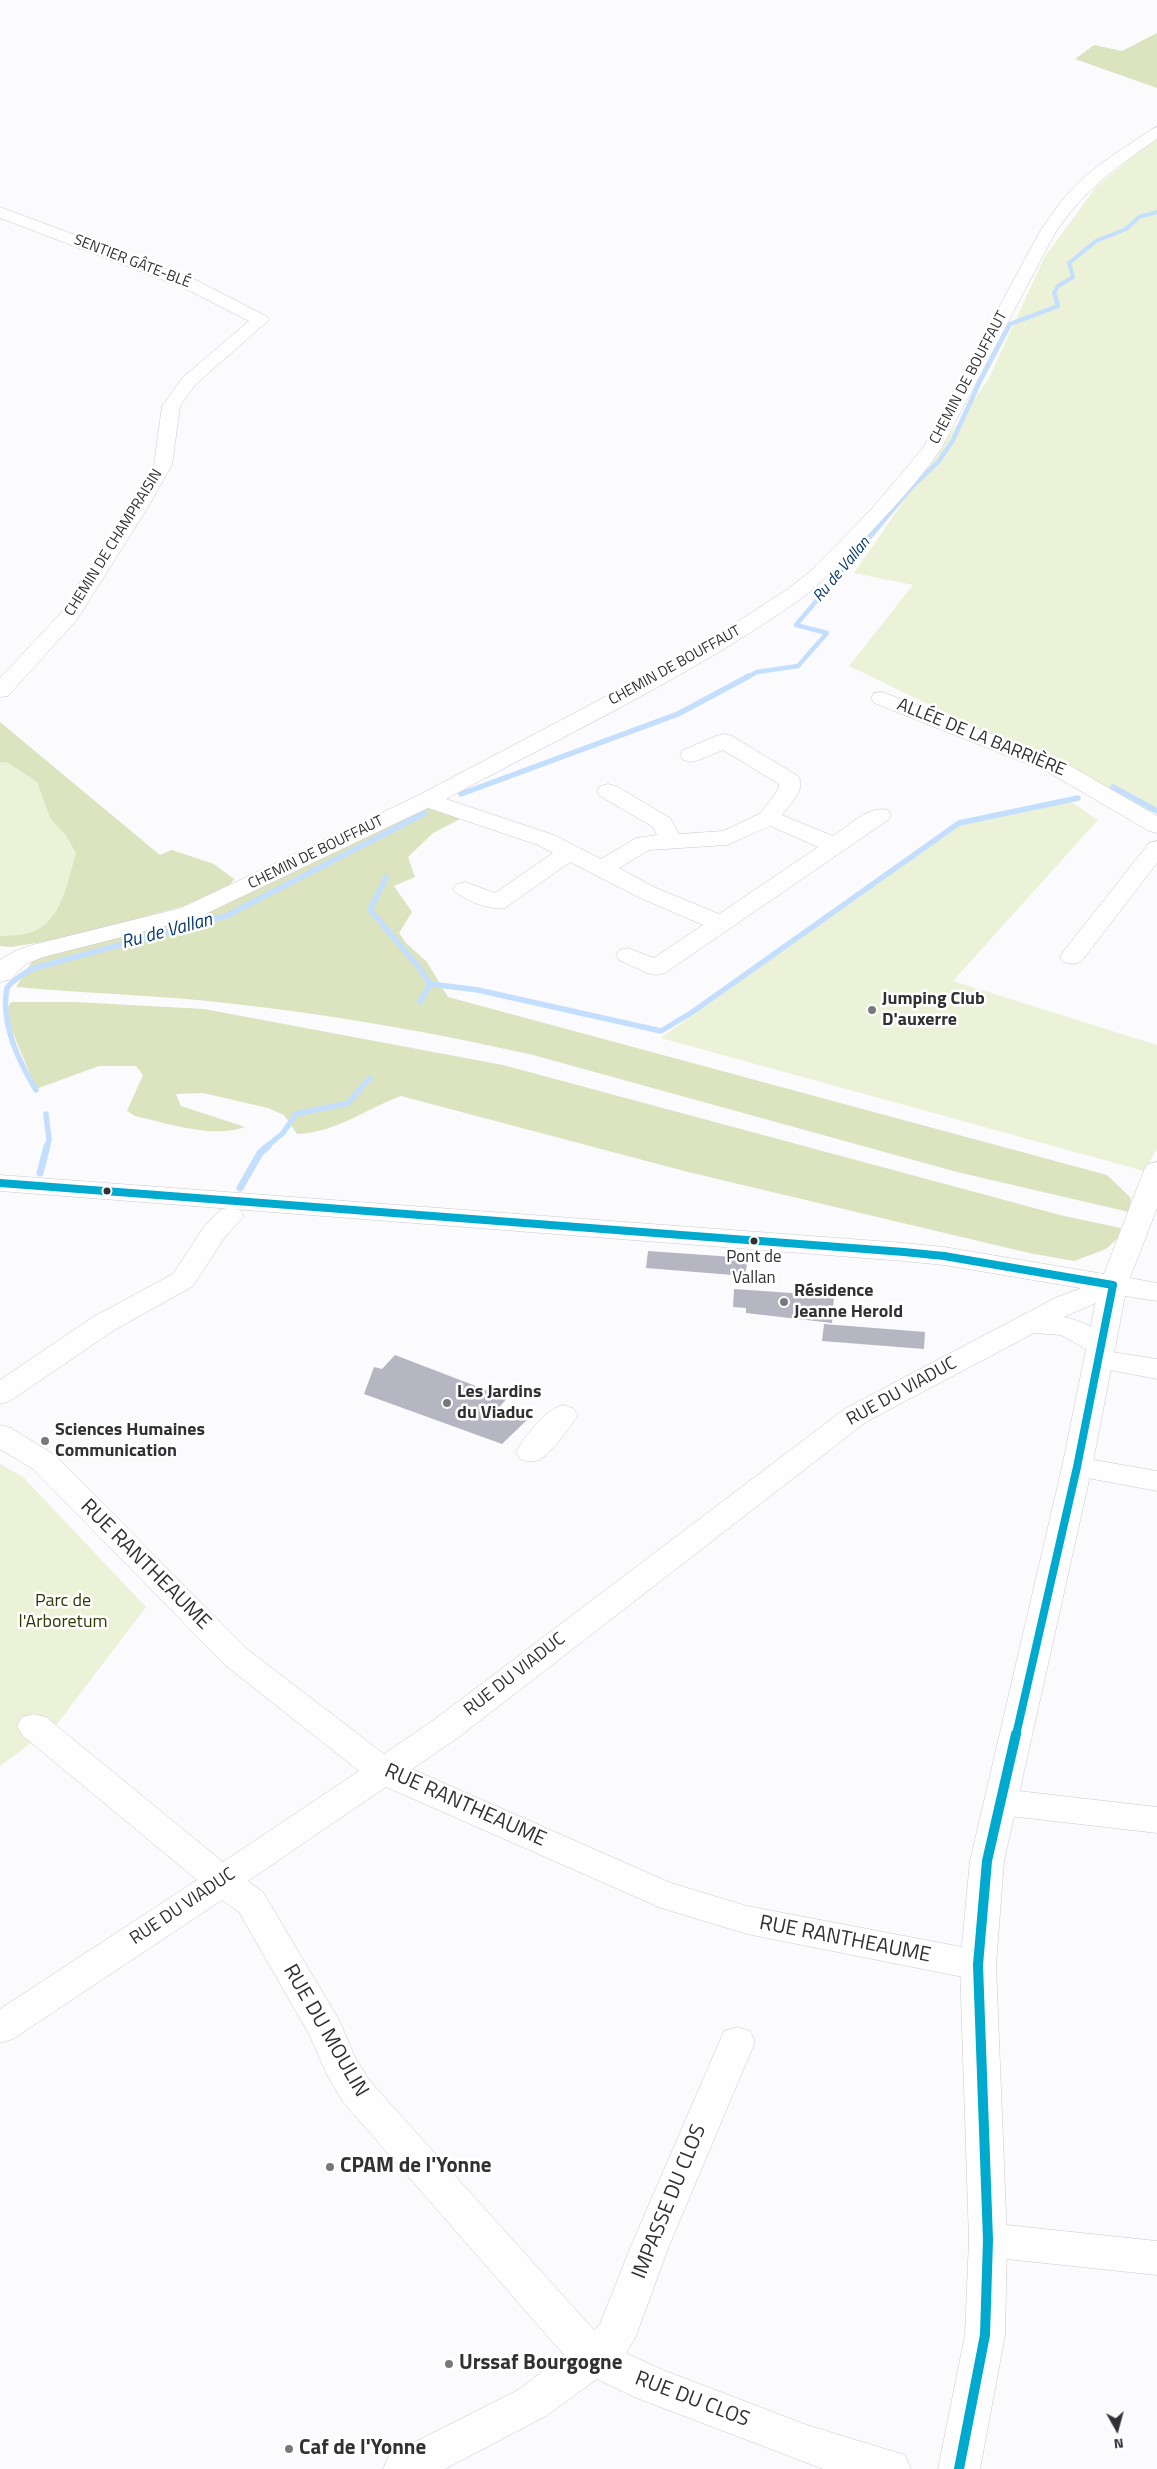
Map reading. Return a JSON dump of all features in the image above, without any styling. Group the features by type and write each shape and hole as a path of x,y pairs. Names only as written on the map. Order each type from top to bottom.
{"street":[{"name":"CHEMIN DE BOUFFAUT","path":"2,967 21,957 41,950 189,913 439,804 698,655 791,596 820,573 881,510 915,472 932,449 1047,233 1061,213 1077,193 1095,176 1157,132"},
{"name":"SENTIER GÂTE-BLÉ","path":"0,212 190,284 260,320"},
{"name":"CHEMIN DE CHAMPRAISIN","path":"0,691 69,617 135,512 163,464 171,406 188,381 260,320"},
{"name":"ALLÉE DE LA BARRIÈRE","path":"882,698 1056,767 1157,826"},
{"path":"603,868 644,843 727,838 769,818 790,788 790,781 724,741 692,755"},
{"path":"608,791 662,823 672,842"},
{"path":"439,804 546,840 646,892 721,924"},
{"path":"628,955 656,968 880,815"},
{"path":"769,818 834,845"},
{"path":"1072,957 1157,848"},
{"path":"464,889 496,903 570,851"},
{"path":"959,2469 985,2335 988,2240 978,1966 987,1861 1002,1802 1035,1643 1077,1467 1113,1284 1157,1171"},
{"path":"0,1183 904,1252 944,1256 1157,1292"},
{"path":"0,1394 103,1324 183,1280 215,1231 230,1216"},
{"path":"1057,1275 1104,1264 1127,1252"},
{"name":"RUE DU VIADUC","path":"0,2028 222,1881 447,1728 856,1415 1065,1304 1113,1284"},
{"path":"1029,1323 1067,1327 1075,1330 1094,1344 1101,1352 1157,1369"},
{"path":"532,1452 562,1416"},
{"name":"RUE RANTHEAUME","path":"0,1435 44,1462 236,1657 383,1771 661,1894 747,1920 978,1966"},
{"path":"1077,1467 1157,1481"},
{"name":"RUE DU MOULIN","path":"34,1726 222,1881 251,1902 326,2031 340,2064 356,2090 577,2341 594,2357"},
{"path":"1002,1802 1157,1820"},
{"name":"IMPASSE DU CLOS","path":"594,2357 616,2336 650,2246 736,2042"},
{"path":"988,2240 1157,2258"},
{"path":"404,2469 532,2403 594,2357"},
{"name":"RUE DU CLOS","path":"594,2357 621,2373 773,2431 890,2469"}],"green space":[{"path":"1157,33 1157,88 1075,59 1094,45 1122,51"},
{"path":"1157,137 1157,809 1152,812 849,666 913,585 854,573 989,378 1044,258 1096,187"},
{"path":"0,722 160,855 172,850 214,864 234,879 230,885 184,906 62,939 11,947 0,946 0,936 28,933 49,921 66,889 76,853 66,836 50,818 37,782 8,763 0,762"},
{"path":"0,762 8,763 37,782 50,818 66,836 76,853 66,889 49,921 28,933 0,936"},
{"name":"Jumping Club D'auxerre","path":"1070,801 1098,820 953,981 1157,1045 1157,1149 1144,1171 661,1038 958,825"},
{"path":"429,806 460,819 433,833 408,857 415,877 394,886 412,912 399,933 406,943 427,962 448,997 1107,1175 1131,1198 1129,1212 957,1172 533,1055 459,1039 385,1025 272,1008 16,987 33,960 192,918"},
{"path":"11,1002 76,1002 204,1009 503,1065 1064,1216 1121,1228 1117,1239 1106,1249 1074,1261 1029,1253 688,1172 401,1096 337,1125 311,1133 297,1134 284,1115 268,1108 203,1093 176,1094 181,1106 245,1127 233,1130 205,1131 175,1126 135,1116 127,1111 143,1075 136,1066 99,1066 36,1089 5,1013"},
{"name":"Parc de l'Arboretum","path":"0,1464 23,1477 146,1607 57,1724 0,1766"}],"building":[{"name":"Résidence Jeanne Herold","path":"648,1251 748,1258 745,1276 646,1268"},
{"name":"Résidence Jeanne Herold","path":"734,1289 834,1296 832,1323 746,1313 746,1308 733,1307"},
{"name":"Résidence Jeanne Herold","path":"824,1324 925,1332 924,1349 822,1341"},
{"name":"Les Jardins du Viaduc","path":"395,1355 507,1398 498,1409 528,1419 502,1444 364,1394 374,1367 382,1369"}],"waterway":[{"name":"Ru de Vallan","path":"1057,301 1054,293 1058,286 1073,277 1069,263 1096,241 1126,229 1139,217 1157,212"},
{"name":"Ru de Vallan","path":"749,676 757,672 798,666 827,633 796,625 911,488 939,461 953,440 980,381 1010,324 1058,306 1056,300"},
{"name":"Ru de Vallan","path":"461,794 678,714 749,676"},
{"path":"1113,787 1157,811"},
{"path":"430,984 478,990 661,1031 691,1013 959,823 1078,798"},
{"name":"Ru de Vallan","path":"36,1090 12,1042 6,1015 7,988 18,978 31,969 226,916 425,813"},
{"path":"386,877 370,910 418,966 430,984"},
{"path":"420,1002 430,984"},
{"path":"266,1147 283,1133 296,1114 348,1103 370,1078"},
{"name":"Ru de Vallan","path":"46,1114 49,1140 47,1147"},
{"name":"Ru de Vallan","path":"40,1173 47,1146"},
{"path":"240,1188 260,1153 268,1146"}],"transit line":[{"path":"0,1183 904,1252 944,1256 1113,1285"},
{"path":"959,2469 985,2335 988,2240 978,1965 987,1861 1077,1467 1113,1285"}],"place":[{"name":"Jumping Club D'auxerre","path":"872,1010"},
{"name":"Pont de Vallan","path":"754,1241"},
{"name":"Résidence Jeanne Herold","path":"784,1302"},
{"name":"Les Jardins du Viaduc","path":"447,1403"},
{"name":"Sciences Humaines Communication","path":"45,1441"},
{"name":"CPAM de l'Yonne","path":"330,2167"},
{"name":"Urssaf Bourgogne","path":"449,2364"},
{"name":"Caf de l'Yonne","path":"289,2449"}]}
